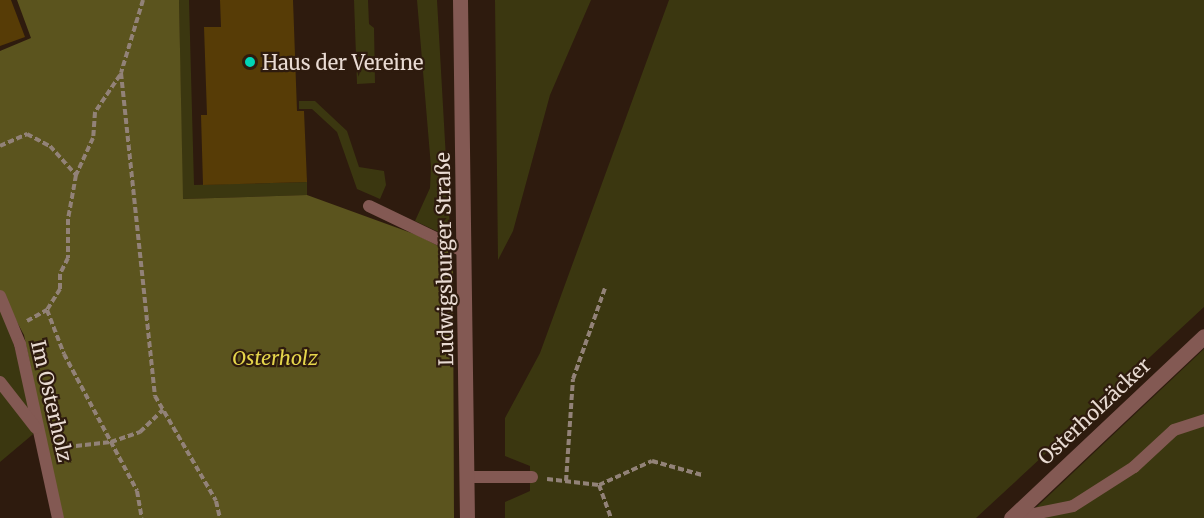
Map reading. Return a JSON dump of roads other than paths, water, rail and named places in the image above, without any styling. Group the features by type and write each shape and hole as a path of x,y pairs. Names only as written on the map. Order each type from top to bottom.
{"street":[{"name":"Ludwigsburger Straße","path":"460,0 467,518"},
{"name":"Osterholzäcker","path":"1013,517 1204,336"}],"lane":[{"path":"369,206 465,252"},
{"name":"Im Osterholz","path":"0,296 14,329 58,518"},
{"path":"0,382 38,430"},
{"name":"Osterholzäcker","path":"1013,517 1073,506 1134,467 1174,430 1204,420"},
{"path":"468,477 532,477"}],"place":[{"name":"Haus der Vereine","path":"250,62"}],"park label":[{"name":"Osterholz","path":"275,357"}]}
